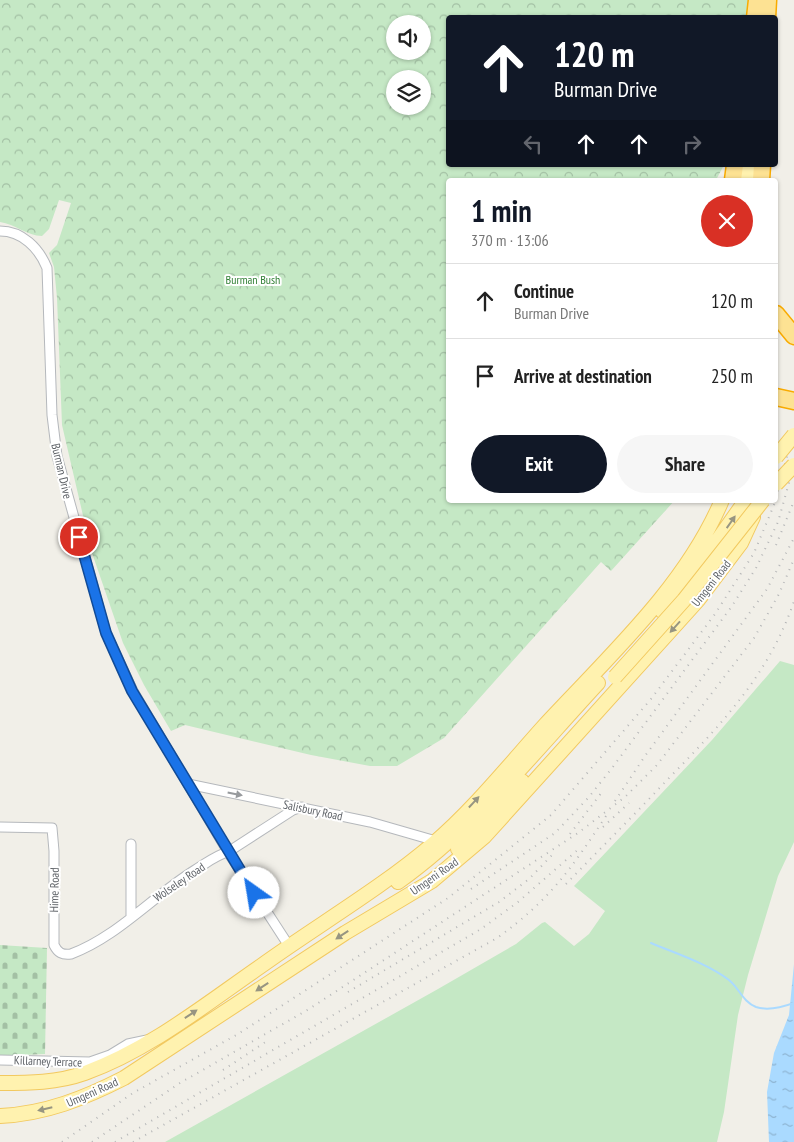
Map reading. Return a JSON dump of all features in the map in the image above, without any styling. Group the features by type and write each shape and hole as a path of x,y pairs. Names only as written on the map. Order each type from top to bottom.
{"highway":[{"path":"755,15 757,0"},
{"path":"767,15 768,0"},
{"path":"778,316 794,336"},
{"path":"778,397 794,401"}],"main road":[{"path":"778,455 794,435"},
{"path":"778,482 794,465"},
{"name":"Umgeni Road","path":"0,1083 41,1083 84,1073 108,1064 150,1040 357,901 436,841 601,666 671,586 700,547 721,503"},
{"path":"381,910 465,843 613,672 675,596 744,503"},
{"name":"Umgeni Road","path":"0,1116 56,1107 98,1091 124,1078 381,910 432,880 484,837 669,634 721,572 741,543 758,503"},
{"path":"357,901 370,898 386,890 452,840 684,600 761,503"}],"street":[{"name":"Burman Drive","path":"0,231 15,233 24,238 40,253 47,268 52,415 61,478 111,645 132,691 228,852 288,946"},
{"name":"Salisbury Road","path":"188,784 370,822 436,841"},
{"name":"Wolseley Road","path":"57,951 64,955 80,951 188,875 293,810 302,807"},
{"name":"Hime Road","path":"0,827 52,828 54,851 54,933 57,951"},
{"path":"131,844 131,916"},
{"name":"Killarney Terrace","path":"0,1060 90,1062 110,1055 128,1044 150,1040"}],"green space":[{"name":"Burman Bush","path":"0,0 749,0 747,15 446,15 446,167 723,167 717,178 446,178 446,503 672,503 611,571 601,562 444,738 397,766 370,766 311,755 185,725 171,731 144,685 123,643 91,550 62,425 57,298 54,267 49,253 57,245 71,203 59,200 49,229 42,236 31,234 0,222"},
{"path":"780,661 794,665 794,842 778,876 748,975 738,1015 724,1112 717,1142 165,1142 516,944 542,923 545,922 574,946 589,934 605,911 574,886 712,740"},
{"path":"0,945 47,948 45,1054 0,1056"}],"water":[{"path":"794,964 794,1142 769,1142 767,1092 774,1053 789,1015"}],"waterway":[{"path":"651,943 691,959 720,974 729,980 748,1002 756,1007 770,1009 794,1003"}],"railway":[{"path":"778,490 794,430"},
{"path":"471,889 555,833 589,797 612,768 732,606 756,568 778,522 794,465"},
{"path":"776,545 794,501"},
{"path":"62,1142 133,1093 238,1034 448,898 551,815 651,699 715,614 754,553 775,503"},
{"path":"615,801 645,756 767,589 794,538"},
{"path":"92,1142 180,1083 309,1009 578,833 625,797 657,765 754,638 779,594 794,559"},
{"path":"566,884 707,738 742,697 772,652 794,601"},
{"path":"570,834 602,792"},
{"path":"603,827 629,803"},
{"path":"133,1142 497,938 546,897 582,852 606,816"},
{"path":"115,1142 481,929 518,902 581,847"},
{"path":"348,992 499,902 529,879 554,853"},
{"path":"223,1070 267,1041"}],"route":[{"path":"79,537 106,633 132,691 254,893"}]}
